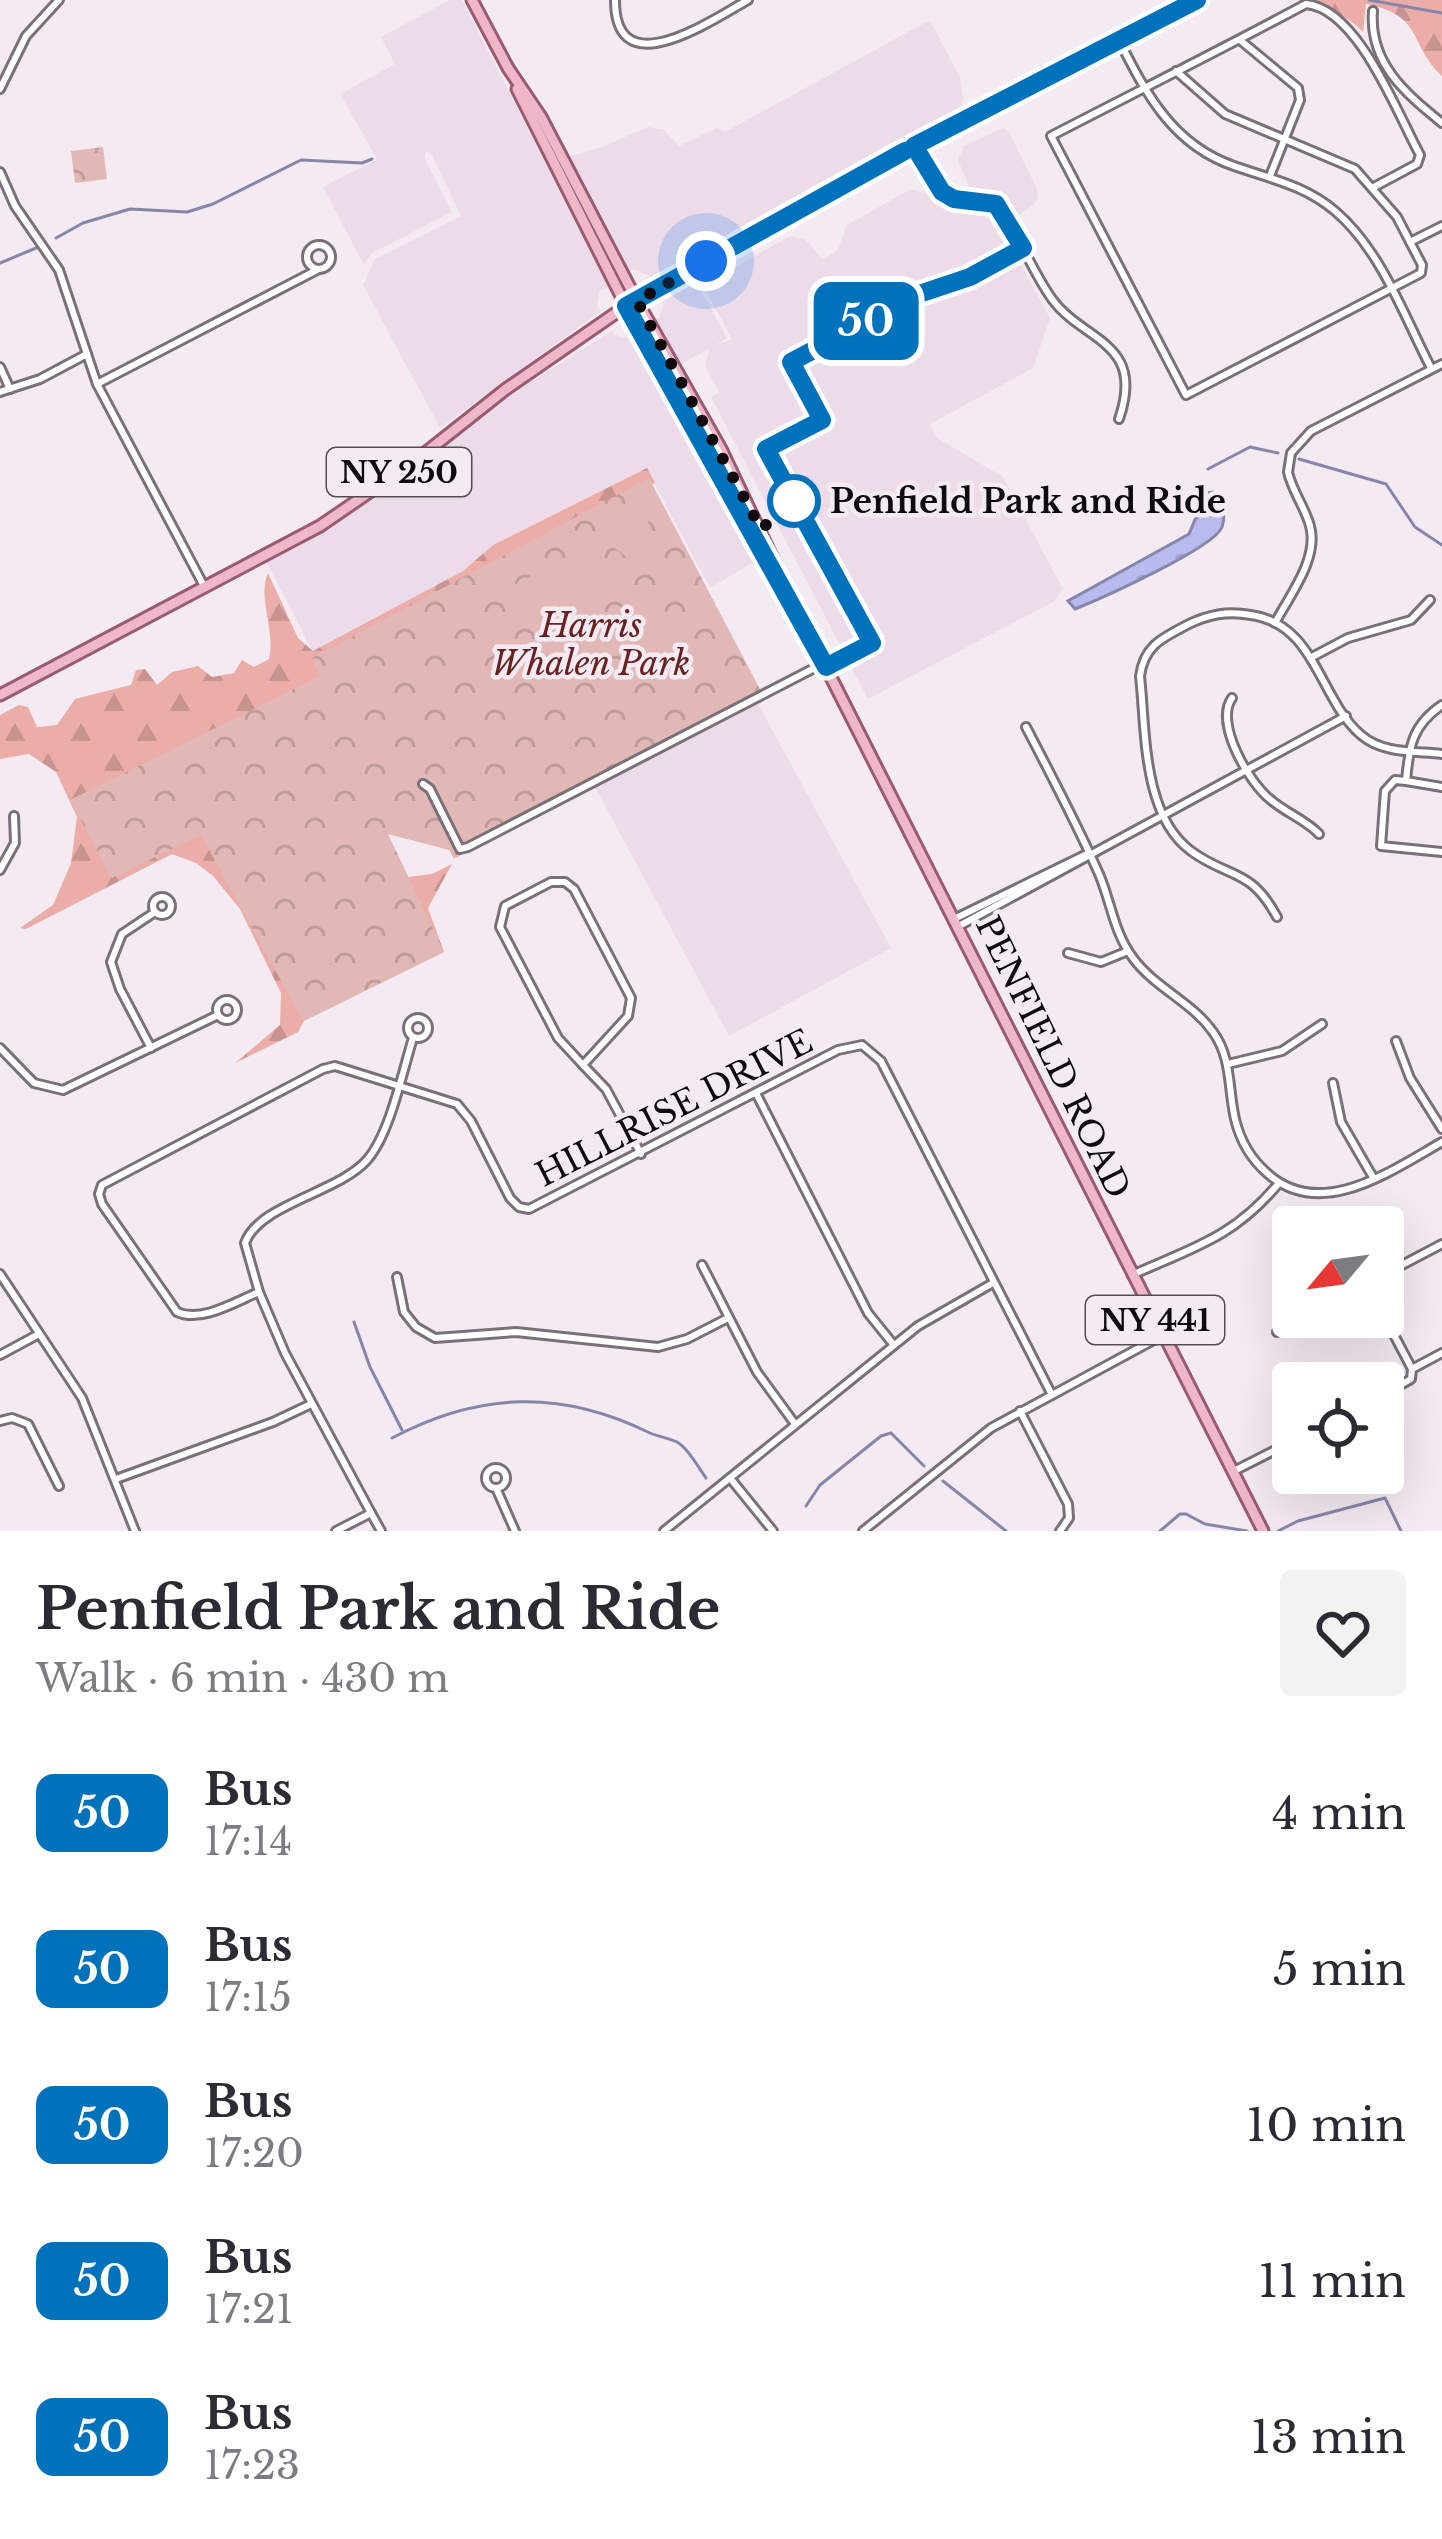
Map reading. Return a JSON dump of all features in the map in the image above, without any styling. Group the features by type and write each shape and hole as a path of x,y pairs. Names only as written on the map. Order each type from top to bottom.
{"main road":[{"name":"PENFIELD ROAD","path":"472,0 550,133 632,303 721,449 824,663 1263,1531"},
{"name":"NY 250","path":"0,695 320,526 415,461 506,388 632,303 914,146 1197,0"}],"street":[{"path":"0,89 26,36 58,0"},
{"path":"615,0 623,29 654,46 748,0"},
{"path":"1176,71 1225,114 1355,169 1397,217 1422,266 1421,272 1390,290 1186,395 1051,136 1176,71 1240,40 1306,4 1316,5 1356,35 1420,154 1417,164 1373,187"},
{"path":"1373,11 1372,38 1394,80 1442,123"},
{"path":"1119,40 1165,120 1195,146 1232,165 1298,186 1336,212 1362,239 1431,368"},
{"path":"1240,40 1298,88 1300,100 1270,176"},
{"path":"914,146 934,182 954,199 989,201 1001,208 1057,305 1107,343 1123,373 1125,392 1119,419"},
{"path":"0,172 15,206 58,270 97,384 204,586"},
{"path":"1410,242 1442,226"},
{"path":"97,384 327,266 331,260 320,245 310,249 307,257 316,270"},
{"path":"0,392 40,379 87,354"},
{"path":"1275,623 1309,559 1312,541 1310,524 1288,472 1296,444 1321,426 1442,364"},
{"path":"0,368 10,389"},
{"path":"1311,657 1348,638 1411,620 1430,600"},
{"path":"1277,917 1248,879 1185,846 1163,812 1152,779 1140,676 1148,650 1179,629 1217,614 1259,616 1275,623 1311,657 1358,733 1374,744 1442,754"},
{"path":"423,784 460,849 468,847 824,663"},
{"path":"1232,698 1224,713 1226,728 1248,769 1271,800 1319,834"},
{"path":"1406,781 1418,726 1442,705"},
{"path":"956,922 1078,864 1163,812 1346,716"},
{"path":"1026,727 1088,854 1128,951 1159,987 1209,1026 1228,1064 1243,1141 1257,1163 1279,1183 1321,1194 1374,1179 1442,1142"},
{"path":"1442,787 1395,779 1385,791 1381,846 1442,852"},
{"path":"0,871 15,844 14,816"},
{"path":"583,1065 628,1016 631,998 574,889 555,880 505,906 500,927 558,1038 583,1065 606,1089 641,1154"},
{"path":"151,1048 111,962 122,934 155,912"},
{"path":"1068,952 1101,962 1128,951"},
{"path":"0,1048 34,1082 55,1090 76,1087 218,1015"},
{"path":"1228,1064 1282,1051 1322,1024"},
{"path":"381,1531 309,1404 246,1251 251,1230 350,1175 368,1160 381,1137 413,1038"},
{"path":"1396,1041 1417,1091 1442,1129"},
{"name":"HILLRISE DRIVE","path":"398,1084 457,1104 471,1121 514,1204 530,1209 844,1048 862,1045 872,1050 1052,1395"},
{"path":"260,1292 200,1315 186,1317 176,1312 102,1204 101,1185 331,1066 398,1084"},
{"path":"1333,1084 1341,1122 1374,1179"},
{"path":"756,1094 868,1313 893,1344"},
{"path":"1132,1275 1240,1224 1279,1183"},
{"path":"1404,1264 1442,1244"},
{"path":"702,1265 769,1392 795,1424"},
{"path":"0,1274 82,1398 135,1531"},
{"path":"397,1276 404,1312 416,1327 436,1338 516,1332 658,1347 687,1340 728,1318"},
{"path":"664,1531 893,1344 994,1283"},
{"path":"0,1354 40,1333"},
{"path":"863,1531 981,1435 1163,1335"},
{"path":"1396,1338 1412,1369 1411,1379 1404,1383"},
{"path":"1412,1369 1442,1353"},
{"path":"116,1479 273,1422 309,1404"},
{"path":"1020,1412 1068,1504 1069,1518 1060,1531"},
{"path":"0,1421 16,1418 31,1427 59,1486"},
{"path":"1232,1472 1272,1452"},
{"path":"730,1478 773,1531"},
{"path":"496,1488 515,1531"},
{"path":"336,1531 371,1513"}],"shaded area":[{"path":"450,0 462,0 609,288 600,290 597,306 601,311 440,428 363,285 375,259 461,216 430,151 425,159 452,212 372,253 364,265 323,187 377,159 340,94 395,64 381,37"},
{"path":"930,20 960,78 960,115 659,277 649,281 651,276 632,269 629,273 567,157 648,127 664,130 679,146 717,128 725,132"},
{"path":"1003,128 1037,189 1033,205 1017,216 1008,200 969,187 958,160 964,146"},
{"path":"911,189 994,216 1050,318 1033,368 930,424 937,438 1003,477 1063,589 1053,602 868,699 711,397 719,392 705,366 709,349 679,365 654,318 659,318 664,303 659,298 694,278 727,338 716,345 732,339 703,285 790,236 806,240 823,260 838,250 847,225"},
{"path":"613,330 614,335 634,340 637,335 642,342 760,558 710,588 647,469 493,545 463,571 313,652 266,561 377,497 521,388"},
{"path":"758,704 891,948 729,1036 594,785"}],"green space":[{"path":"1317,0 1442,0 1442,76 1398,15 1366,4 1363,32"},
{"path":"103,147 107,179 75,183 71,151"},
{"path":"647,468 655,483 590,526 375,810 408,877 432,874 452,864 428,908 444,952 304,1021 298,1032 235,1063 280,1025 281,993 240,909 196,863 172,854 20,928 53,905 71,863 77,817 56,772 29,754 0,759 0,715 19,705 28,707 37,727 57,725 75,699 131,685 136,670 145,669 157,685 172,672 198,666 212,677 234,673 242,660 254,667 269,659 264,593 268,573 298,638 313,651 463,571 493,545"},
{"name":"Harris Whalen Park","path":"649,478 761,691 470,843 472,849 454,859 449,850 388,834 444,952 303,1021 201,835 112,878 70,800 320,676 312,658"},
{"path":"640,502 654,537 644,550 627,557 613,547 605,527 611,515"},
{"path":"587,548 607,588 535,626 514,585"},
{"path":"643,601 681,619 687,628 676,666 653,663 638,640 636,618"}],"water":[{"path":"1213,492 1224,517 1214,536 1179,560 1075,609 1068,601 1189,534 1206,493"}],"waterway":[{"path":"1369,0 1442,13"},
{"path":"56,238 83,223 130,209 187,212 213,204 301,160 362,163 372,159"},
{"path":"0,263 36,248"},
{"path":"1208,469 1250,447 1278,453"},
{"path":"1299,459 1386,484 1415,527 1442,545"},
{"path":"354,1322 370,1367 402,1430"},
{"path":"392,1438 456,1412 488,1405 552,1403 617,1419 677,1442 706,1478"},
{"path":"806,1506 820,1485 881,1436 891,1433 924,1466"},
{"path":"943,1481 1006,1531"},
{"path":"1278,1531 1298,1521 1385,1498 1401,1531"},
{"path":"1160,1531 1180,1514 1247,1531"}],"bus line":[{"name":"50","path":"905,151 626,306 826,667 872,643 766,449 822,420 791,362 919,294 970,277 1023,248 996,204 962,201 942,192 914,146 1197,0"}],"place":[{"name":"Penfield Park and Ride","path":"794,501"}],"route":[{"path":"706,261 637,301 761,529 794,501"}]}
